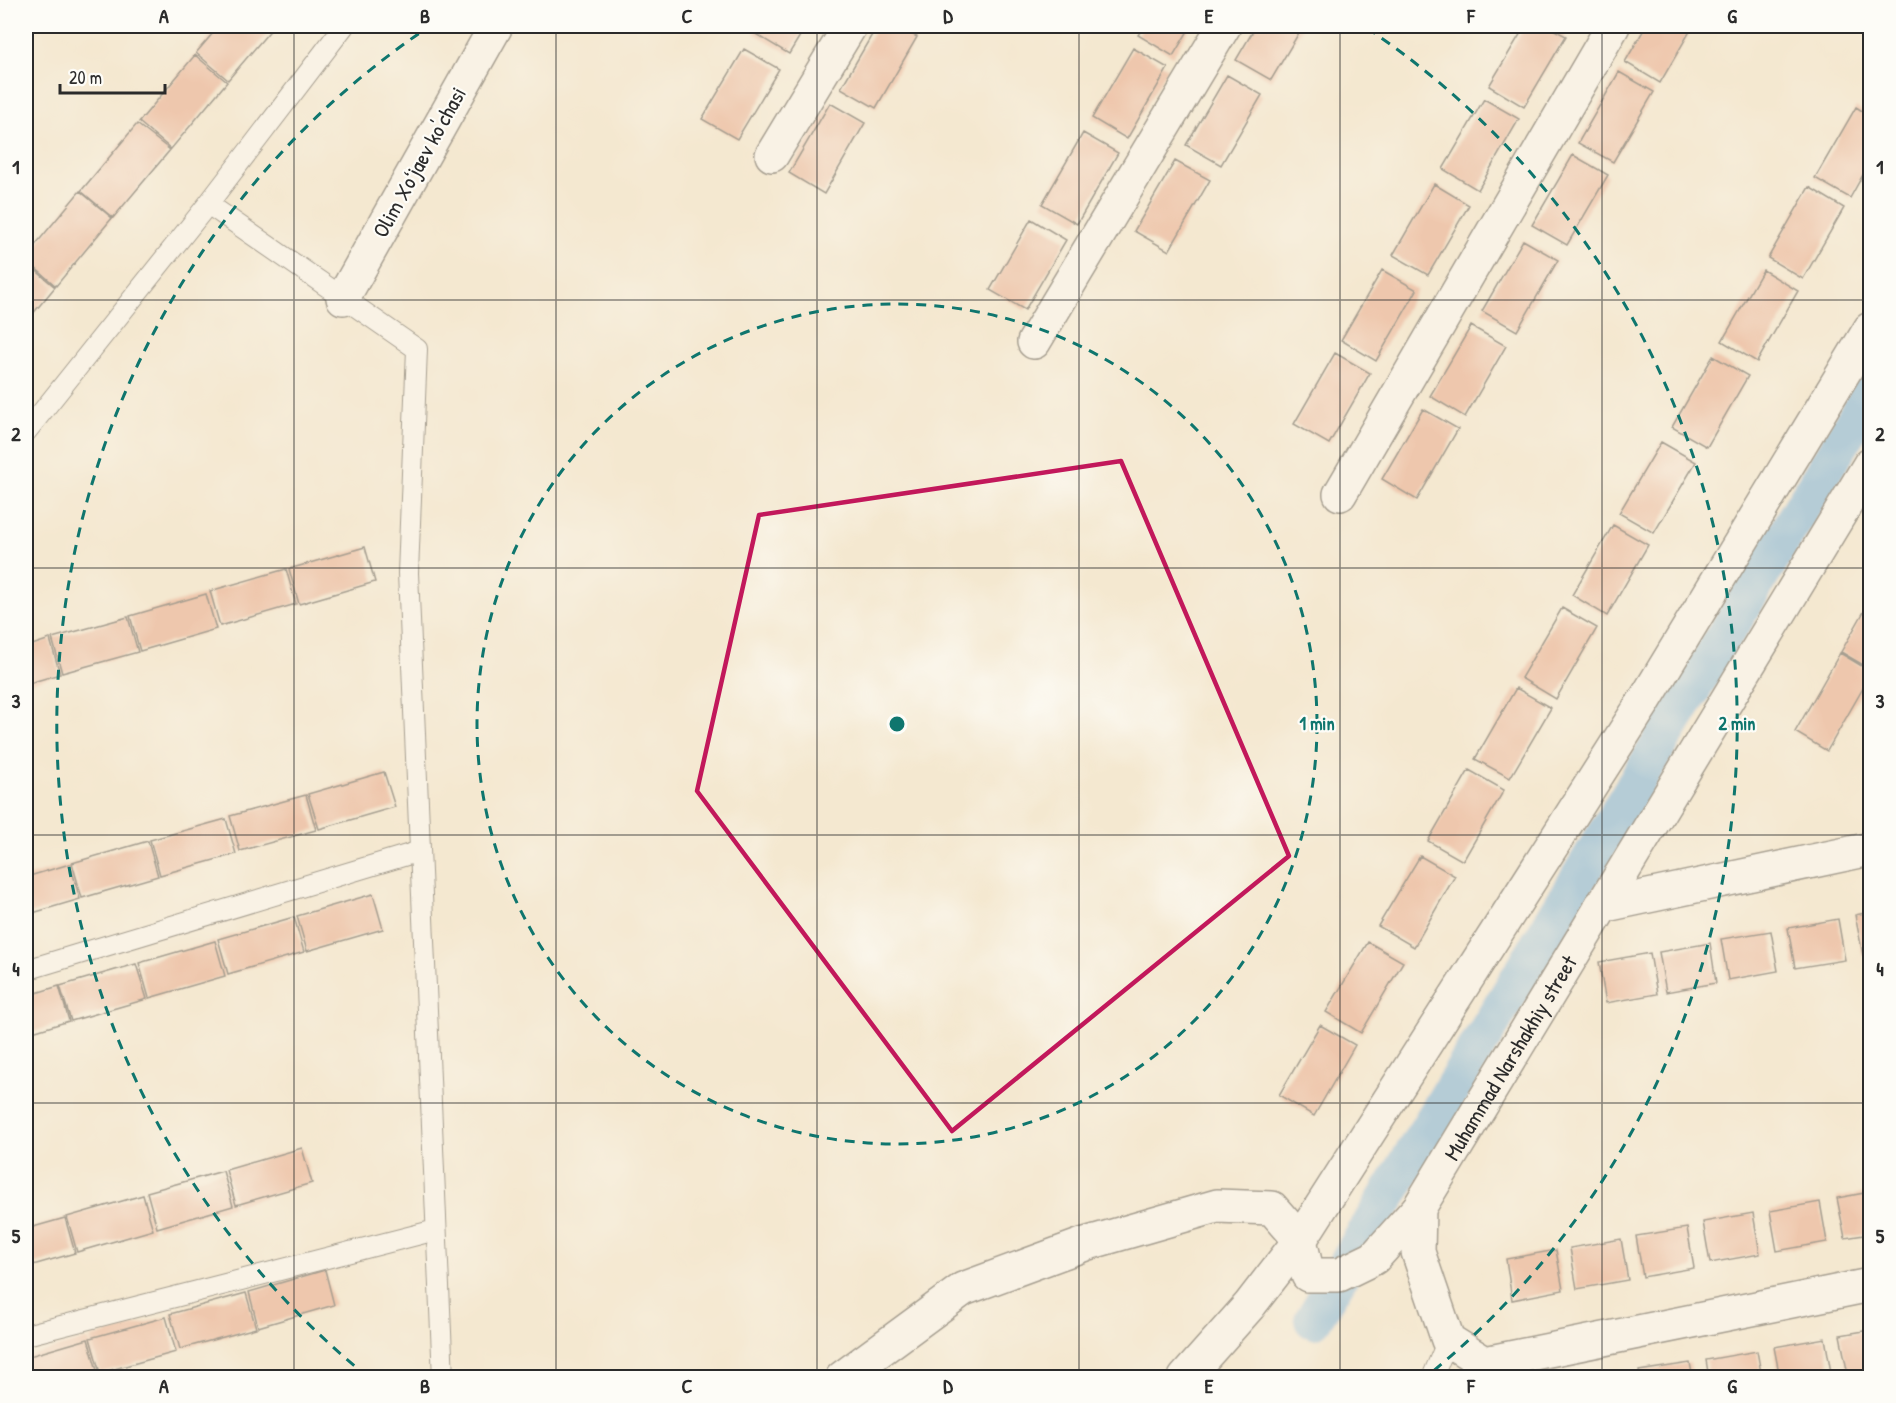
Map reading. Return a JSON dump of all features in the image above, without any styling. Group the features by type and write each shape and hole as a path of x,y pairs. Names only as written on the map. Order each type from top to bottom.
{"street":[{"name":"Olim Xoʻjaev ko'chasi","path":"343,298 496,26"},
{"path":"772,155 850,26"},
{"path":"1034,342 1224,26"},
{"path":"1340,494 1613,26"},
{"path":"1185,1377 1249,1306 1300,1240 1638,710 1870,329"},
{"name":"Muhammad Narshakhiy street","path":"1300,1240 1308,1275 1339,1275 1374,1258 1419,1208 1870,464"},
{"path":"1601,906 1870,849"},
{"path":"842,1377 963,1289 1085,1244 1217,1206 1272,1208 1300,1240"},
{"path":"1419,1208 1418,1252 1448,1340 1485,1363 1870,1285"}],"lane":[{"path":"26,432 208,204 344,26"},
{"path":"208,204 417,349 408,573 442,1377"},
{"path":"26,970 420,851"},
{"path":"26,1335 436,1230"},
{"path":"1432,1377 1448,1340"}],"highlighted area":[{"path":"1121,461 1289,856 952,1131 697,791 759,515"}],"building":[{"path":"219,26 274,26 228,80 196,53"},
{"path":"759,26 806,26 789,54 754,33"},
{"path":"877,26 897,26 917,37 876,108 841,88"},
{"path":"1144,26 1191,26 1173,56 1138,35"},
{"path":"1256,26 1303,26 1271,80 1236,60"},
{"path":"1525,26 1547,26 1566,36 1524,107 1489,86"},
{"path":"1646,26 1693,26 1660,83 1625,62"},
{"path":"1133,48 1168,68 1127,139 1092,118"},
{"path":"744,49 779,69 737,139 702,119"},
{"path":"195,55 227,82 171,149 139,122"},
{"path":"1619,72 1654,92 1613,162 1578,143"},
{"path":"1227,75 1262,95 1221,165 1186,145"},
{"path":"1484,99 1519,119 1478,190 1443,169"},
{"path":"830,103 865,123 824,194 789,173"},
{"path":"1856,107 1870,116 1870,162 1850,198 1815,178"},
{"path":"137,124 170,150 113,218 81,191"},
{"path":"1083,133 1118,153 1077,224 1042,204"},
{"path":"1573,155 1608,175 1567,245 1532,225"},
{"path":"1175,161 1210,180 1169,251 1134,231"},
{"path":"1434,184 1469,205 1428,275 1393,255"},
{"path":"1809,187 1844,208 1803,279 1768,258"},
{"path":"80,191 112,218 56,286 26,260 26,256"},
{"path":"1031,219 1066,240 1025,310 990,290"},
{"path":"1523,240 1558,260 1517,331 1482,311"},
{"path":"26,262 55,287 26,322"},
{"path":"1382,270 1417,290 1376,361 1341,340"},
{"path":"1763,270 1798,291 1757,362 1722,341"},
{"path":"1471,326 1506,346 1465,417 1430,396"},
{"path":"1335,353 1370,373 1329,444 1294,424"},
{"path":"1713,356 1748,376 1707,447 1672,427"},
{"path":"1423,409 1458,429 1417,500 1382,479"},
{"path":"1661,442 1696,462 1654,533 1619,513"},
{"path":"1613,525 1648,545 1607,616 1572,595"},
{"path":"365,547 375,582 299,604 289,569"},
{"path":"286,569 296,604 220,626 210,591"},
{"path":"206,594 216,629 140,651 130,616"},
{"path":"1870,601 1870,669 1841,652"},
{"path":"1562,608 1597,628 1556,699 1521,678"},
{"path":"128,617 138,652 62,673 52,638"},
{"path":"50,639 60,674 26,684 26,647"},
{"path":"1840,653 1870,671 1870,676 1827,751 1795,732"},
{"path":"1516,688 1551,708 1510,778 1475,759"},
{"path":"1469,770 1504,790 1463,861 1428,841"},
{"path":"384,772 395,807 319,829 308,794"},
{"path":"306,795 316,830 240,851 230,816"},
{"path":"226,819 236,854 160,875 150,840"},
{"path":"148,841 158,876 82,898 72,863"},
{"path":"1420,856 1455,876 1414,947 1378,926"},
{"path":"70,864 80,899 26,915 26,877"},
{"path":"373,894 383,929 307,951 297,916"},
{"path":"1870,912 1870,954 1863,955 1855,915"},
{"path":"294,917 304,952 228,974 218,939"},
{"path":"1838,919 1845,960 1795,968 1788,928"},
{"path":"1771,931 1778,971 1728,980 1721,939"},
{"path":"215,941 225,976 149,998 139,963"},
{"path":"1368,942 1403,962 1361,1033 1326,1012"},
{"path":"1710,943 1716,983 1666,992 1659,952"},
{"path":"1650,953 1657,994 1606,1003 1599,962"},
{"path":"136,964 147,999 71,1021 60,986"},
{"path":"59,986 69,1021 26,1034 26,996"},
{"path":"1320,1025 1355,1045 1314,1116 1279,1095"},
{"path":"302,1148 312,1183 236,1205 226,1170"},
{"path":"223,1171 233,1206 157,1228 147,1192"},
{"path":"1870,1192 1870,1234 1845,1238 1837,1198"},
{"path":"143,1195 153,1230 77,1252 67,1217"},
{"path":"1820,1202 1827,1242 1777,1251 1770,1211"},
{"path":"1753,1213 1760,1254 1710,1263 1703,1222"},
{"path":"65,1218 75,1253 26,1267 26,1229"},
{"path":"1687,1228 1694,1268 1643,1277 1636,1236"},
{"path":"1621,1239 1628,1280 1577,1289 1570,1248"},
{"path":"1556,1250 1563,1290 1512,1300 1506,1259"},
{"path":"325,1270 334,1305 258,1327 249,1292"},
{"path":"246,1293 256,1328 180,1349 170,1314"},
{"path":"166,1317 176,1352 100,1373 90,1338"},
{"path":"1870,1330 1870,1371 1848,1375 1840,1335"},
{"path":"1825,1338 1832,1378 1780,1378 1774,1347"},
{"path":"88,1339 98,1374 87,1378 26,1378 26,1357"},
{"path":"1757,1351 1762,1378 1709,1378 1706,1360"},
{"path":"1690,1363 1693,1378 1640,1378 1639,1371"}],"waterway":[{"path":"1313,1320 1870,394"}]}
